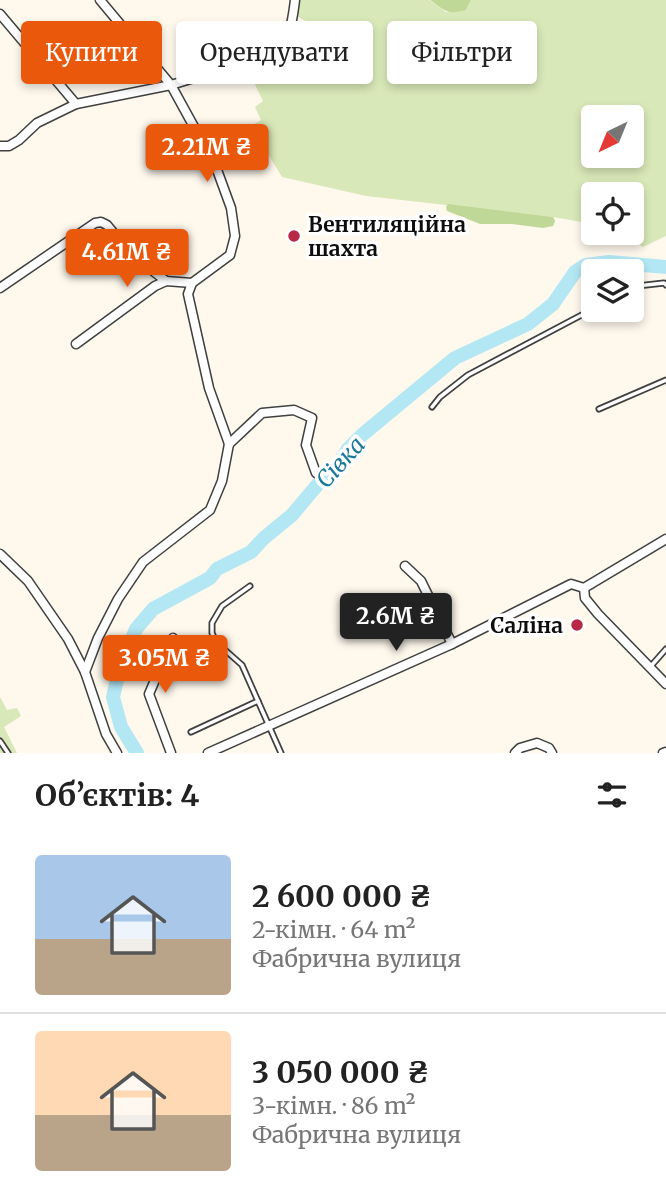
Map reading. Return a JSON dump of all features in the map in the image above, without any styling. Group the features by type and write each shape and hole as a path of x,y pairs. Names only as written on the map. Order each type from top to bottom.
{"street":[{"path":"85,672 118,599 143,562 210,510 222,481 229,444 209,388 188,295 192,283 230,255 234,236 231,208 216,167 171,85 100,0"},
{"path":"292,21 295,0"},
{"path":"0,14 76,104"},
{"path":"0,146 9,146 37,123 76,104 176,83"},
{"path":"0,288 95,223 101,222 107,225 131,254 166,281"},
{"path":"76,344 155,286 166,281 192,283"},
{"path":"229,444 262,413 294,410 312,418 306,445 316,473"},
{"path":"208,753 452,644 571,584 584,588 666,539"},
{"path":"0,554 28,581 68,639 85,672 106,734 117,753"},
{"path":"405,565 421,582 452,644"},
{"path":"584,588 585,598 598,614 666,684"},
{"path":"171,753 149,694 173,638"},
{"path":"515,753 520,748 537,743 550,748 552,753"}],"lane":[{"path":"644,285 666,285"},
{"path":"432,407 440,397 468,375 581,315"},
{"path":"599,409 666,380"},
{"path":"250,586 222,606 212,623 212,633 216,642 242,665 281,753"},
{"path":"650,668 666,649"},
{"path":"191,732 258,701"},
{"path":"0,741 8,753"}],"green space":[{"path":"292,0 429,0 446,12 466,10 471,0 666,0 666,236 643,247 640,245 644,245 644,182 581,182 581,222 366,196 282,177 251,126 261,120 255,107 263,101 255,84 373,84 373,21 305,21 290,12"},
{"path":"430,0 471,0 466,10 450,12"},
{"path":"448,204 553,217 555,221 553,226 543,228 480,224 447,211"},
{"path":"0,697 7,710 17,708 21,716 4,727 17,753 0,753"}],"waterway":[{"name":"Сівка","path":"137,753 121,727 113,697 119,671 136,629 153,609 210,578 217,569 251,552 292,515 324,477 335,470 348,449 362,435 455,358 528,324 553,304 575,272 586,265 609,262 666,267"}],"place":[{"name":"Вентиляційна шахта","path":"294,236"},
{"name":"Саліна","path":"577,625"}]}
